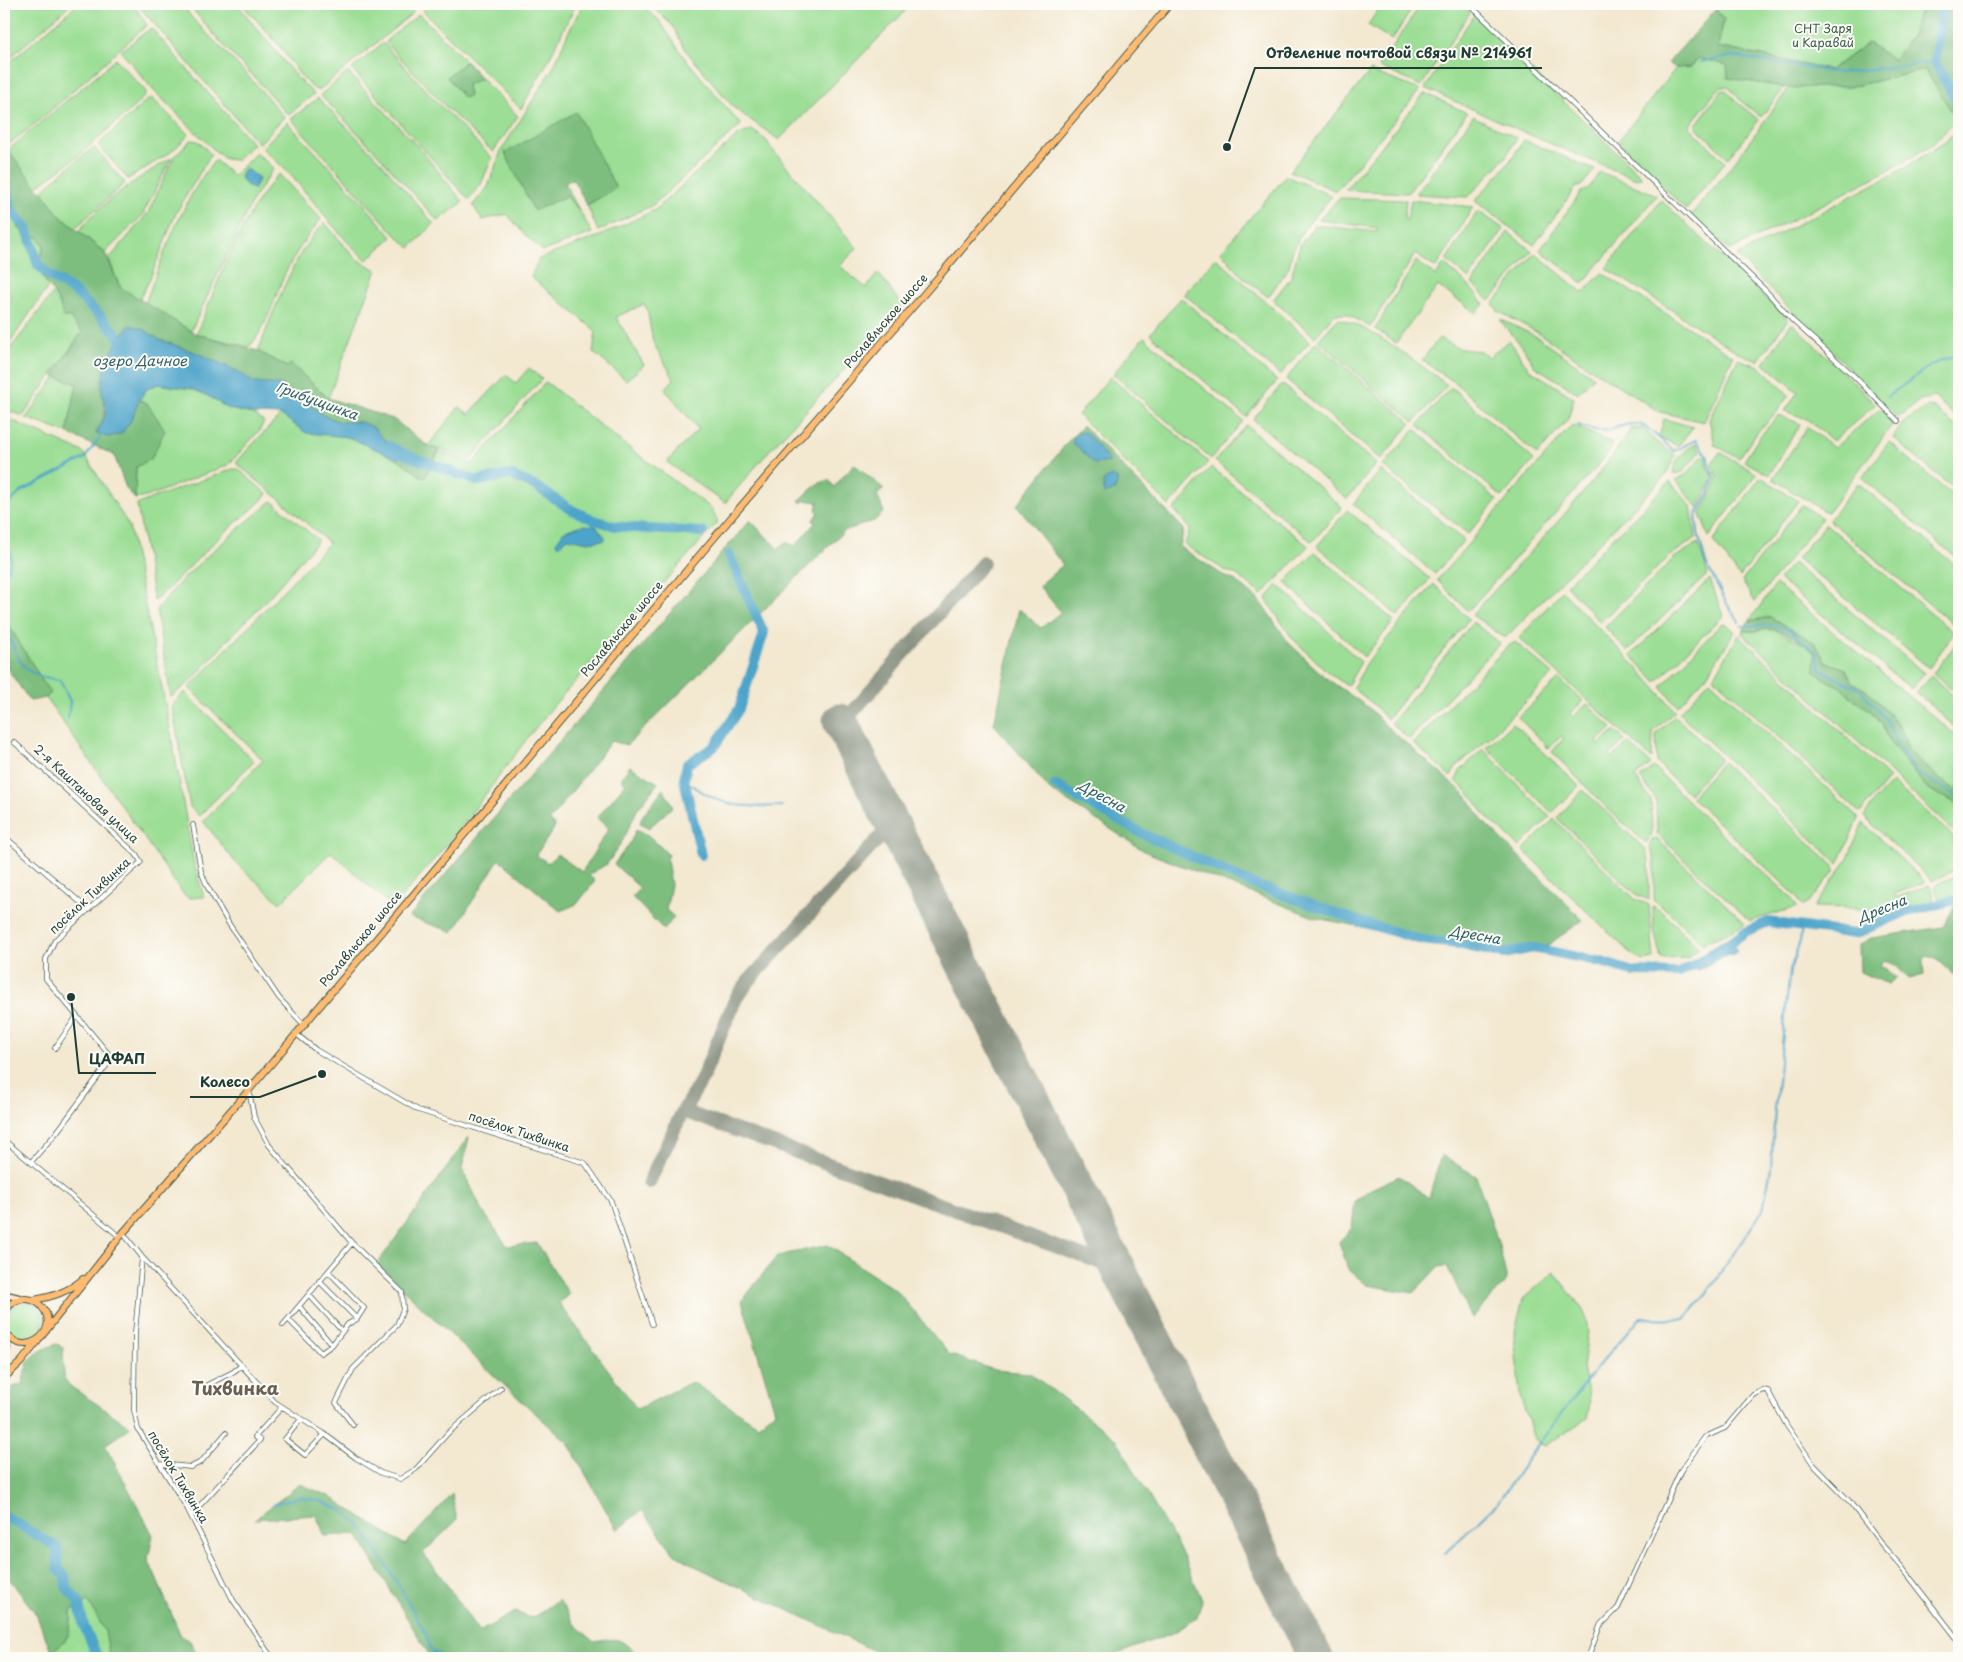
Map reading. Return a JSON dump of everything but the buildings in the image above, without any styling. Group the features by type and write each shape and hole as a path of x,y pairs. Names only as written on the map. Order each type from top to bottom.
{"main road":[{"name":"Рославльское шоссе","path":"4,1378 21,1362 122,1235 249,1090 711,541 995,212 1170,4"},
{"name":"Рославльское шоссе","path":"24,1299 32,1300 50,1297 65,1291 93,1270"},
{"path":"4,1294 24,1299"},
{"path":"4,1314 11,1304 24,1299"},
{"path":"4,1330 12,1340 24,1344 30,1344 43,1336 48,1322 45,1311 37,1302 32,1300"},
{"path":"4,1330 7,1347 4,1364"}],"street":[{"path":"1469,4 1768,292 1792,320 1853,375 1898,421"},
{"name":"2-я Каштановая улица","path":"14,742 136,854 141,862"},
{"path":"193,825 201,871 207,886 229,924 280,998 304,1025"},
{"path":"4,836 89,910"},
{"name":"посёлок Тихвинка","path":"31,1162 57,1132 112,1058 46,979 46,960 55,940 141,862"},
{"path":"54,1048 77,1016"},
{"name":"посёлок Тихвинка","path":"296,1033 316,1050 418,1110 584,1163 611,1201 652,1324"},
{"path":"249,1090 254,1117 269,1145 352,1243 402,1292 403,1309 397,1326 353,1369 336,1403 353,1425"},
{"path":"4,1140 122,1235 275,1402 381,1473 400,1479 416,1469 448,1433 501,1388"},
{"path":"283,1325 352,1243"},
{"name":"посёлок Тихвинка","path":"142,1257 135,1333 134,1410 138,1428 191,1516 233,1600 272,1658"},
{"path":"288,1319 321,1353 332,1345 348,1324 357,1319 364,1308 329,1272"},
{"path":"319,1281 357,1319"},
{"path":"309,1295 342,1331"},
{"path":"299,1306 332,1345"},
{"path":"207,1385 233,1372 242,1365"},
{"path":"1588,1658 1600,1626 1618,1608 1681,1470 1705,1436 1725,1428 1753,1395 1763,1390 1768,1391 1814,1465 1849,1501 1959,1641"},
{"path":"191,1516 260,1440 255,1437 282,1407"},
{"path":"301,1419 285,1439 305,1455 325,1434"},
{"path":"160,1464 191,1467 201,1462 226,1433"}],"green space":[{"path":"4,4 71,4 4,63"},
{"path":"78,4 133,4 147,25 41,119 5,147 4,67"},
{"path":"137,4 182,4 192,18 253,81 284,117 259,144"},
{"path":"188,4 237,4 294,74 314,94 288,115"},
{"path":"241,4 406,4 414,12 318,91 307,83 275,41"},
{"path":"429,4 567,4 574,8 547,63 521,109 422,10"},
{"path":"583,4 640,4 659,20 684,57 741,125 653,205 598,231 587,205 616,188 505,152 534,210 566,196 579,210 592,233 543,251 527,237 507,214 482,220 473,205 488,187 501,151 553,68"},
{"path":"649,4 912,4 779,140 734,108 687,52 672,25"},
{"path":"1382,4 1415,4 1392,40 1368,25"},
{"path":"1421,4 1463,4 1471,11 1421,86 1379,67"},
{"name":"СНТ Заря и Каравай","path":"1721,4 1922,4 1913,33 1894,60 1868,43 1830,70 1718,47 1724,20 1716,9"},
{"path":"1922,4 1959,4 1959,123 1925,70 1854,86 1789,88 1728,78 1727,65 1698,58 1691,67 1676,68 1668,63 1716,9 1724,19 1718,47 1830,70 1868,43 1894,60 1913,33"},
{"path":"419,14 466,61 447,77 464,98 469,95 466,85 481,78 518,116 493,152 449,110 386,43 388,39"},
{"path":"1474,15 1642,177 1636,179 1425,88"},
{"path":"151,28 253,144 236,160 225,159 214,150 153,90 121,51"},
{"path":"383,43 431,96 492,158 481,184 469,200 352,69"},
{"path":"1698,58 1728,65 1728,78 1785,87 1761,117 1742,102 1728,86 1719,88 1689,126 1725,162 1686,210 1618,141 1676,68 1691,67"},
{"path":"116,59 147,93 77,157 36,187 8,150"},
{"path":"466,61 481,78 467,85 469,96 464,98 447,77"},
{"path":"1925,70 1957,119 1933,144 1900,164 1810,211 1730,250 1691,215 1726,173 1789,88 1854,86"},
{"path":"1370,71 1420,90 1336,191 1290,171"},
{"path":"348,72 421,150 463,202 438,221 373,149 320,95"},
{"path":"1726,90 1739,104 1759,120 1728,158 1695,126 1721,91"},
{"path":"1425,93 1467,113 1408,193 1345,190"},
{"path":"318,98 379,160 434,224 410,248 395,234 291,119"},
{"path":"148,99 153,99 189,135 171,152 128,179 98,145"},
{"path":"576,112 616,188 587,205 573,179 565,183 579,210 566,196 534,211 505,153"},
{"path":"1473,116 1517,138 1505,158 1468,197 1416,194"},
{"path":"287,122 364,204 392,237 367,260 340,234 282,166 262,148"},
{"path":"1959,127 1959,420 1934,397 1920,400 1898,418 1737,256 1901,170 1945,142"},
{"path":"752,130 767,141 857,248 840,266 866,288 878,273 903,306 769,451 725,503 667,462 698,429 665,389 674,379 653,342 647,309 644,304 616,317 644,365 626,380 593,352 596,331 531,277 539,259 602,235 655,210 737,136"},
{"path":"191,140 198,141 211,154 176,213 149,281 139,300 120,287 109,259 148,213 174,156"},
{"path":"1524,140 1595,170 1581,186 1577,186 1534,245 1475,201 1507,165"},
{"path":"4,144 59,215 105,253 120,287 196,334 258,351 287,367 291,364 328,398 393,419 428,446 439,450 424,478 398,459 400,450 381,437 373,427 360,422 340,422 321,414 305,399 291,396 282,385 254,383 239,372 194,352 160,340 143,329 102,394 105,405 104,414 96,434 131,420 139,400 147,403 165,430 151,459 136,467 135,499 126,488 114,455 67,433 77,384 53,376 82,332 69,317 63,317 56,297 38,268 44,246 37,236 29,241 4,208 10,200 4,189"},
{"path":"94,147 125,183 75,228 59,215 42,191"},
{"path":"256,153 274,168 253,199 191,331 145,304 150,289 179,219 193,192 215,160 233,176"},
{"path":"171,158 142,216 105,253 79,231 110,200 133,182"},
{"path":"1600,172 1657,195 1583,283 1540,250 1581,192 1589,188"},
{"path":"279,174 321,219 292,260 261,331 249,347 196,334 242,228 265,190"},
{"path":"1286,176 1332,196 1303,230 1292,252 1289,267 1268,297 1243,277 1221,252"},
{"path":"4,189 11,200 4,208"},
{"path":"1339,198 1406,200 1404,219 1407,220 1411,200 1473,207 1436,268 1415,254 1370,327 1347,314 1334,314 1315,337 1273,300 1291,277 1300,245 1315,225 1377,232 1378,228 1319,220"},
{"path":"1661,200 1788,319 1758,361 1739,353 1606,268"},
{"path":"4,208 29,241 37,236 44,246 38,268 48,287 4,351 4,307 11,297 4,287"},
{"path":"1478,211 1504,229 1469,279 1446,260"},
{"path":"325,223 356,259 377,270 328,398 291,364 287,367 258,351 294,265 314,235"},
{"path":"1508,232 1532,251 1490,301 1472,284"},
{"path":"1535,253 1583,293 1602,273 1733,356 1704,422 1660,412 1540,334 1498,311 1493,304"},
{"path":"1216,258 1310,341 1280,375 1184,294"},
{"path":"1416,261 1436,276 1444,264 1468,285 1484,304 1476,313 1438,286 1396,343 1375,329"},
{"path":"54,292 61,303 63,317 69,317 82,332 23,416 4,409 4,357"},
{"path":"1181,298 1277,381 1246,417 1150,334"},
{"path":"1338,319 1351,323 1379,337 1447,385 1414,422 1318,340"},
{"path":"1500,319 1539,338 1594,377 1578,393 1534,366 1523,347"},
{"path":"1793,324 1876,404 1833,441 1807,419 1785,411 1798,392 1764,363 1790,325"},
{"path":"1144,337 1243,421 1211,459 1113,374"},
{"path":"1439,338 1461,349 1481,351 1489,357 1509,340 1529,369 1574,398 1568,419 1537,455 1453,381 1422,360"},
{"path":"1316,342 1411,423 1381,460 1286,379"},
{"path":"1738,359 1759,366 1789,395 1776,413 1757,432 1739,458 1715,445 1709,420"},
{"path":"529,368 542,379 470,460 428,446 459,407 469,414 506,375 516,383"},
{"path":"56,377 77,384 67,433 26,418"},
{"path":"1110,377 1208,462 1169,506 1078,415"},
{"path":"546,382 616,438 711,508 718,522 555,704 455,835 393,907 331,852 280,903 236,863 203,821 263,760 189,688 329,543 236,463 281,415 306,432 348,437 362,443 398,459 424,478 439,452 472,464"},
{"path":"158,384 192,389 229,409 253,414 264,422 259,431 228,465 146,497 135,499 136,467 151,459 147,403 139,400 147,389"},
{"path":"1282,384 1376,464 1347,499 1253,419"},
{"path":"1451,387 1534,460 1502,497 1418,425"},
{"path":"1927,407 1934,408 1959,429 1959,493 1893,438 1903,423"},
{"path":"1881,408 1894,422 1828,512 1773,479 1807,427 1834,448"},
{"path":"1779,415 1800,424 1769,475 1744,461 1760,436"},
{"path":"4,417 83,452 129,526 170,728 194,864 204,897 190,898 184,895 46,698 50,693 4,618 4,581 7,563 4,561"},
{"path":"1664,419 1693,427 1678,446 1659,437"},
{"path":"1246,425 1342,507 1312,542 1215,461"},
{"path":"1572,425 1612,443 1609,453 1468,611 1437,580"},
{"path":"1083,426 1184,529 1180,547 1224,576 1236,581 1260,601 1289,643 1326,678 1369,708 1386,726 1467,796 1483,821 1583,920 1537,953 1464,947 1316,918 1146,852 1050,790 994,724 1019,609 1041,628 1061,612 1039,586 1063,565 1017,505 1070,439"},
{"path":"1643,428 1656,442 1675,455 1666,475 1505,638 1472,615 1575,502 1631,429"},
{"path":"1415,429 1497,500 1468,534 1383,466"},
{"path":"1889,442 1959,501 1959,560 1862,478"},
{"path":"1696,444 1700,451 1683,472 1673,474 1675,464 1680,456"},
{"path":"1720,452 1757,474 1709,537 1700,514 1718,477 1711,464"},
{"path":"1702,456 1707,457 1707,467 1714,477 1698,508 1676,480 1687,474"},
{"path":"854,464 884,489 877,495 884,512 874,521 844,531 627,745 611,741 550,820 555,827 536,855 548,863 557,854 582,872 609,828 597,818 626,783 621,779 630,766 658,783 637,810 623,840 607,864 588,875 595,881 577,904 560,911 499,859 453,932 409,917 750,520 778,549 786,542 795,546 815,523 813,519 819,513 816,510 818,502 804,500 802,503 799,501 817,484 829,480 834,487"},
{"path":"1211,467 1308,546 1262,595 1237,575 1226,571 1185,545 1190,528 1174,510"},
{"path":"233,469 238,469 267,494 154,601 137,505"},
{"path":"1381,470 1464,540 1435,574 1353,504"},
{"path":"1761,477 1798,501 1740,577 1713,541"},
{"path":"1670,481 1691,506 1696,538 1671,555 1600,622 1566,585"},
{"path":"1858,483 1959,568 1959,629 1829,520"},
{"path":"272,501 318,540 269,597 194,678 171,697 156,610 196,566"},
{"path":"1802,505 1822,518 1755,602 1742,581"},
{"path":"1347,510 1430,579 1398,616 1317,546"},
{"path":"1826,524 1954,633 1929,668 1797,558"},
{"path":"1698,543 1708,574 1627,651 1605,627 1674,558"},
{"path":"1315,552 1394,621 1364,657 1285,582"},
{"path":"1793,563 1924,673 1911,689 1779,579"},
{"path":"1710,579 1723,616 1656,682 1631,655"},
{"path":"1434,584 1469,619 1387,719 1373,704 1353,688 1368,661"},
{"path":"1776,584 1959,738 1959,792 1942,781 1907,750 1903,734 1896,722 1868,691 1853,683 1846,669 1826,662 1815,643 1770,617 1749,621"},
{"path":"1278,585 1361,662 1347,686 1329,673 1292,638 1266,599"},
{"path":"1562,591 1644,675 1675,711 1653,732 1652,759 1519,638"},
{"path":"1770,617 1815,643 1826,662 1846,669 1853,683 1868,691 1896,722 1903,734 1908,750 1942,781 1959,792 1959,804 1928,790 1888,740 1882,724 1869,709 1855,701 1843,688 1815,672 1815,654 1806,645 1787,634 1773,629 1743,631 1749,621"},
{"path":"4,618 50,693 46,698 30,701 4,664"},
{"path":"1473,622 1500,643 1409,739 1391,723"},
{"path":"1726,623 1735,632 1707,675 1678,706 1661,687 1721,624"},
{"path":"1765,629 1775,630 1808,646 1815,654 1828,681 1843,688 1855,701 1869,709 1882,724 1888,740 1928,790 1959,804 1959,834 1957,835 1742,633 1743,631 1754,632"},
{"path":"1739,635 1889,778 1860,813 1714,677"},
{"path":"1959,640 1959,695 1933,673"},
{"path":"1515,642 1553,674 1488,739 1456,767 1451,777 1413,743 1507,647"},
{"path":"1931,676 1959,701 1959,731 1916,692"},
{"path":"1559,679 1583,701 1570,714 1573,717 1587,704 1612,728 1597,742 1599,745 1615,731 1625,740 1610,755 1612,758 1628,743 1651,764 1635,777 1651,800 1652,834 1646,843 1610,811 1552,752 1564,738 1561,736 1549,749 1518,717"},
{"path":"1710,680 1859,818 1838,864 1679,713"},
{"path":"185,692 254,761 199,816 190,807 172,705"},
{"path":"1675,716 1720,759 1689,794 1657,763 1656,734"},
{"path":"1513,723 1579,786 1552,813 1486,747"},
{"path":"1483,749 1550,817 1520,847 1486,816 1469,793 1456,781 1460,771"},
{"path":"1723,762 1834,866 1834,872 1809,902 1803,906 1792,892 1691,797"},
{"path":"1654,767 1722,835 1789,895 1797,907 1750,921 1657,834 1656,799 1640,778"},
{"path":"1892,782 1954,837 1952,841 1959,858 1959,868 1932,881 1864,817 1876,799"},
{"path":"663,789 673,806 649,828 640,823 643,815"},
{"path":"1583,790 1645,849 1649,860 1649,900 1637,895 1557,818"},
{"path":"1554,819 1635,899 1649,905 1654,959 1643,961 1629,952 1523,850"},
{"path":"1863,823 1925,882 1895,894 1896,898 1929,885 1932,890 1933,904 1882,914 1854,908 1814,907 1847,860"},
{"path":"636,830 648,835 668,854 667,860 671,885 666,910 674,917 664,930 632,897 640,888 614,864 630,843"},
{"path":"1657,839 1744,922 1744,925 1702,944 1668,911 1654,901 1654,858 1649,846 1652,840"},
{"path":"1959,874 1959,896 1939,902 1935,885"},
{"path":"1959,898 1959,979 1936,958 1926,956 1923,961 1924,975 1909,979 1895,965 1885,960 1880,965 1897,977 1888,984 1860,972 1859,945 1871,938 1943,927"},
{"path":"1653,906 1664,913 1699,948 1687,958 1661,959 1654,929"},
{"path":"469,1137 462,1168 482,1210 507,1246 537,1243 569,1294 559,1303 637,1409 692,1382 758,1425 775,1411 742,1301 777,1256 828,1245 898,1292 949,1354 994,1370 1030,1373 1116,1439 1184,1557 1202,1600 1197,1618 1175,1632 1107,1658 889,1658 695,1566 674,1553 642,1510 617,1530 568,1443 492,1374 377,1264"},
{"path":"1441,1155 1476,1176 1498,1242 1507,1280 1472,1318 1447,1266 1438,1267 1413,1293 1367,1285 1348,1269 1339,1242 1352,1228 1355,1201 1369,1190 1399,1176 1429,1198"},
{"path":"1554,1272 1584,1311 1588,1331 1583,1368 1590,1403 1587,1418 1545,1446 1539,1444 1533,1436 1520,1395 1514,1335 1523,1299"},
{"path":"25,1302 38,1308 44,1321 38,1334 25,1340 12,1334 6,1321 12,1308"},
{"path":"57,1344 63,1348 64,1378 70,1386 131,1427 105,1445 153,1535 148,1559 181,1636 190,1641 199,1658 110,1658 105,1631 88,1601 71,1611 70,1630 66,1639 51,1651 36,1614 4,1572 4,1399 9,1395 13,1387 22,1384 25,1370 34,1355 43,1349"},
{"path":"300,1484 329,1496 405,1545 452,1494 457,1520 423,1553 479,1632 515,1612 532,1618 559,1600 575,1625 595,1642 611,1639 621,1641 641,1658 431,1658 357,1534 325,1536 316,1515 255,1519"},
{"path":"88,1601 105,1631 110,1658 54,1658 51,1651 63,1643 70,1630 71,1611"}],"water":[{"path":"244,169 259,178 254,189 247,186 240,177"},
{"name":"озеро Дачное","path":"130,325 143,329 160,340 194,352 239,372 254,383 282,385 291,396 305,399 321,414 340,422 360,422 373,427 381,437 400,450 398,459 348,437 306,433 281,415 253,414 229,409 192,389 158,384 147,389 139,400 131,421 121,434 109,437 96,434 106,412 106,405 102,396 102,384 106,365 114,348"},
{"path":"1080,432 1084,432 1092,439 1110,462 1095,464 1073,444 1073,437"},
{"path":"1111,476 1118,479 1115,490 1104,494 1103,481"},
{"path":"583,525 596,526 605,537 605,540 588,542 568,538 559,546 556,542 564,531"},
{"path":"1730,936 1737,951 1696,971 1694,960"}],"waterway":[{"name":"Дресна","path":"1943,4 1935,62 1959,105"},
{"path":"1700,62 1732,56 1840,73 1935,62"},
{"name":"Грибущинка","path":"4,189 8,193 12,212 27,228 38,265 50,276 75,292 101,317 115,332 125,349"},
{"path":"1887,397 1931,365 1959,354"},
{"path":"1578,425 1601,431 1630,424 1644,426 1674,451 1696,440 1708,457 1709,466 1715,477 1708,495 1696,516 1698,533 1706,563 1727,604 1739,622"},
{"path":"4,508 22,491 85,458 102,434"},
{"name":"Грибущинка","path":"389,446 404,454 477,481 510,475 535,486 572,510 594,520 615,526 703,532"},
{"name":"Грибущинка","path":"592,527 594,520"},
{"path":"4,535 11,556 10,566 4,576"},
{"name":"Грибущинка","path":"701,855 684,779 687,764 714,747 739,709 764,633 729,555"},
{"path":"1742,626 1774,625 1791,631 1816,652 1821,670 1861,690 1887,721 1896,743 1917,773 1959,797"},
{"path":"4,627 18,657 28,670 35,674 60,680 70,701 68,718"},
{"path":"684,779 708,795 730,804 753,807 782,806"},
{"name":"Дресна","path":"1055,785 1141,833 1250,883 1361,922 1422,940 1458,944 1504,954 1533,948 1602,962 1633,972 1679,973 1706,958"},
{"name":"Дресна","path":"1723,949 1745,932 1768,922 1855,934 1903,913 1959,899"},
{"path":"1444,1554 1496,1505 1537,1446 1598,1366 1640,1318 1685,1319 1704,1297 1763,1210 1771,1168 1775,1109 1790,970 1800,941 1802,928"},
{"path":"274,1504 299,1497 321,1501 341,1510 360,1525 397,1582 426,1634 431,1651 443,1658"},
{"path":"4,1516 57,1547 58,1569 65,1576 66,1587 78,1601 84,1626 98,1658"}],"taxiway":[{"path":"842,724 983,563"},
{"path":"649,1182 683,1111 701,1081 736,998 748,982 892,824"},
{"path":"683,1111 1118,1269"}],"runway":[{"path":"840,721 1316,1658"}],"place":[{"name":"Отделение почтовой связи № 214961","path":"1227,147"},
{"name":"ЦАФАП","path":"71,997"},
{"name":"Колесо","path":"322,1074"}],"district":[{"name":"Тихвинка","path":"235,1389"}]}
